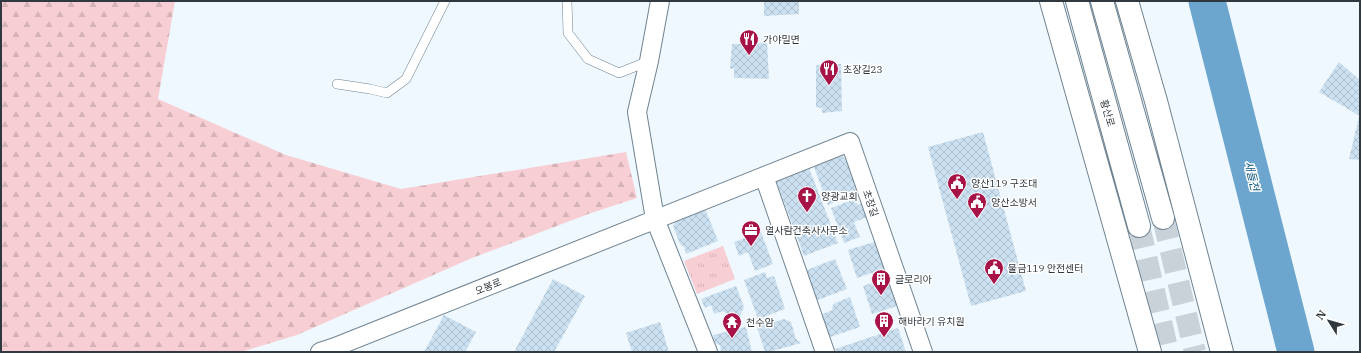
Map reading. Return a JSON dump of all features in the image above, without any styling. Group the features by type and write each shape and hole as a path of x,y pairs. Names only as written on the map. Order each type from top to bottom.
{"main road":[{"path":"1051,1 1150,352"},
{"name":"황산로","path":"1077,1 1139,226"},
{"path":"1102,1 1163,218"},
{"path":"1127,1 1156,101 1222,352"}],"street":[{"path":"660,1 649,61 637,112 655,219 708,352"},
{"name":"초장길","path":"655,219 850,142 923,352"},
{"path":"764,176 825,352"},
{"name":"오봉로","path":"320,352 655,219"}],"lane":[{"path":"337,84 387,93 406,79 444,1"},
{"path":"567,1 568,33 588,59 619,73 649,61"}],"green space":[{"path":"1,1 175,1 158,99 286,155 401,189 626,152 637,198 591,213 472,258 297,335 241,352 1,352"},
{"path":"723,246 735,279 697,294 684,261"}],"building":[{"path":"764,1 799,1 799,14 764,16"},
{"name":"가야밀면","path":"767,43 769,79 734,78 734,68 730,69 732,44"},
{"path":"1339,62 1360,80 1360,116 1319,92"},
{"name":"초장길23","path":"841,64 842,111 822,113 822,108 816,107 816,65"},
{"path":"1359,117 1360,160 1349,159"},
{"name":"양산소방서","path":"983,132 1026,291 971,306 928,147"},
{"path":"841,156 850,160 862,192 828,205 814,167"},
{"path":"809,168 838,243 804,256 776,180"},
{"path":"855,199 858,205 865,203 870,216 854,222 860,237 844,243 831,208"},
{"path":"704,206 718,241 686,254 684,247 680,244 673,226 677,217"},
{"name":"열사람건축사사무소","path":"761,232 773,264 755,271 748,252 739,256 734,242"},
{"path":"877,241 886,268 857,278 848,250"},
{"path":"835,259 847,289 815,301 804,271"},
{"path":"765,272 767,278 774,276 785,309 758,319 744,280"},
{"name":"글로리아","path":"891,277 900,305 872,314 863,286"},
{"path":"553,279 585,296 554,352 514,352"},
{"path":"736,286 744,307 740,316 736,318 723,311 714,314 711,305 705,308 701,299"},
{"path":"850,297 860,327 827,338 820,315 832,310 833,304"},
{"path":"444,315 476,332 465,352 424,352"},
{"path":"784,319 791,322 796,339 801,343 765,352 757,327"},
{"path":"660,322 669,352 632,352 626,333"},
{"name":"천수암","path":"746,327 752,352 721,352 720,345 715,343 713,335"},
{"name":"해바라기 유치원","path":"898,328 906,352 836,352 835,349"}],"waterway":[{"name":"새들천","path":"1207,1 1296,352"}],"tunnel":[{"path":"1163,218 1195,352"},
{"path":"1139,226 1168,352"}],"place":[{"name":"가야밀면","path":"749,56"},
{"name":"초장길23","path":"829,86"},
{"name":"양산119 구조대","path":"957,200"},
{"name":"양광교회","path":"807,213"},
{"name":"양산소방서","path":"977,219"},
{"name":"열사람건축사사무소","path":"751,247"},
{"name":"물금119 안전센터","path":"994,285"},
{"name":"글로리아","path":"881,296"},
{"name":"해바라기 유치원","path":"884,338"},
{"name":"천수암","path":"732,339"}]}
